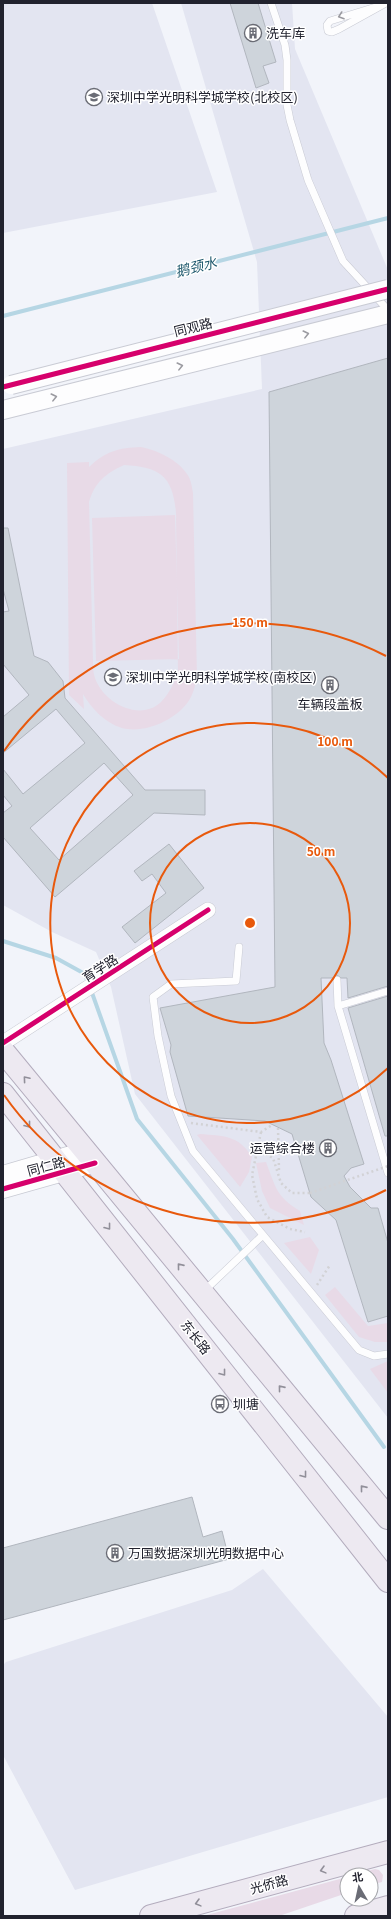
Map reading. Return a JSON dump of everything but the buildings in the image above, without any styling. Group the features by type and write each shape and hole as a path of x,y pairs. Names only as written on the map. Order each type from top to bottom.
{"main road":[{"path":"3,1051 388,1518"},
{"name":"东长路","path":"3,1094 388,1581"},
{"name":"光侨路","path":"151,1916 388,1852"},
{"path":"356,1916 388,1907"}],"street":[{"name":"同观路","path":"7,386 388,289"},
{"path":"10,408 388,314"},
{"name":"育学路","path":"3,1043 208,910"},
{"name":"同仁路","path":"3,1189 60,1166 90,1157"},
{"name":"同仁路","path":"3,1175 60,1166"}],"lane":[{"path":"271,3 285,45 287,60 287,105 290,120 308,180 344,261 388,310"},
{"path":"382,5 358,20 339,29 332,32 328,30 327,25 330,21 382,5"},
{"path":"239,947 236,980 171,984 153,997 158,1036 171,1096 194,1151 359,1350 374,1356 388,1354"},
{"path":"337,980 338,1006 388,1173"},
{"path":"338,1006 388,991"},
{"path":"202,1293 263,1235"}],"path":[{"path":"193,1122 261,1132 272,1125"},
{"path":"278,1128 278,1175"},
{"path":"261,1132 252,1175 257,1199 267,1217 290,1228 305,1232"},
{"path":"257,1149 273,1158 282,1183 292,1193 310,1193 388,1166"},
{"path":"311,1292 330,1265"}],"shaded area":[{"name":"深圳中学光明科学城学校(北校区)","path":"3,3 152,3 217,192 3,233"},
{"path":"181,3 292,3 295,49 388,270 388,1418 135,1094 111,987 96,952 52,932 3,905 3,449 262,389 257,262"},
{"path":"133,447 147,448 173,460 188,476 193,493 197,678 190,699 182,709 159,724 140,729 122,728 116,726 104,719 94,710 83,694 84,709 69,695 67,463 89,462 89,467 101,457 113,451","holes":["124,465 136,466 155,471 168,482 172,490 176,513 178,674 165,698 157,706 144,710 126,708 110,699 99,686 93,672 89,502 94,489 106,475"]},
{"path":"175,515 179,659 96,661 92,518"},
{"path":"200,1134 230,1138 242,1144 247,1150 252,1157 249,1172 240,1187 197,1135"},
{"path":"266,1162 272,1179 281,1196 300,1211 304,1225 270,1208 262,1191 256,1163"},
{"path":"310,1237 319,1250 311,1274 284,1243"},
{"path":"335,1287 368,1326 388,1323 388,1342 375,1342 359,1337 325,1295"},
{"path":"388,1361 388,1393 370,1369"},
{"path":"263,1569 388,1717 388,1797 75,1890 3,1755 3,1665 6,1662 232,1590"},
{"path":"379,1870 383,1875 382,1882 379,1883"},
{"path":"339,1879 339,1896 279,1916 203,1916"}],"waterway":[{"name":"鹅颈水","path":"3,316 388,218"},
{"path":"3,941 56,958 85,974 88,983"},
{"path":"91,990 137,1119 233,1239 384,1447"}],"cycle path":[{"path":"3,387 388,289"},
{"path":"3,1043 208,910"},
{"path":"3,1189 95,1163"}],"place":[{"name":"洗车库","path":"253,33"},
{"name":"深圳中学光明科学城学校(北校区)","path":"94,97"},
{"name":"深圳中学光明科学城学校(南校区)","path":"113,677"},
{"name":"车辆段盖板","path":"330,685"},
{"name":"运营综合楼","path":"328,1148"},
{"name":"圳塘","path":"220,1404"},
{"name":"万国数据深圳光明数据中心","path":"115,1553"}]}
